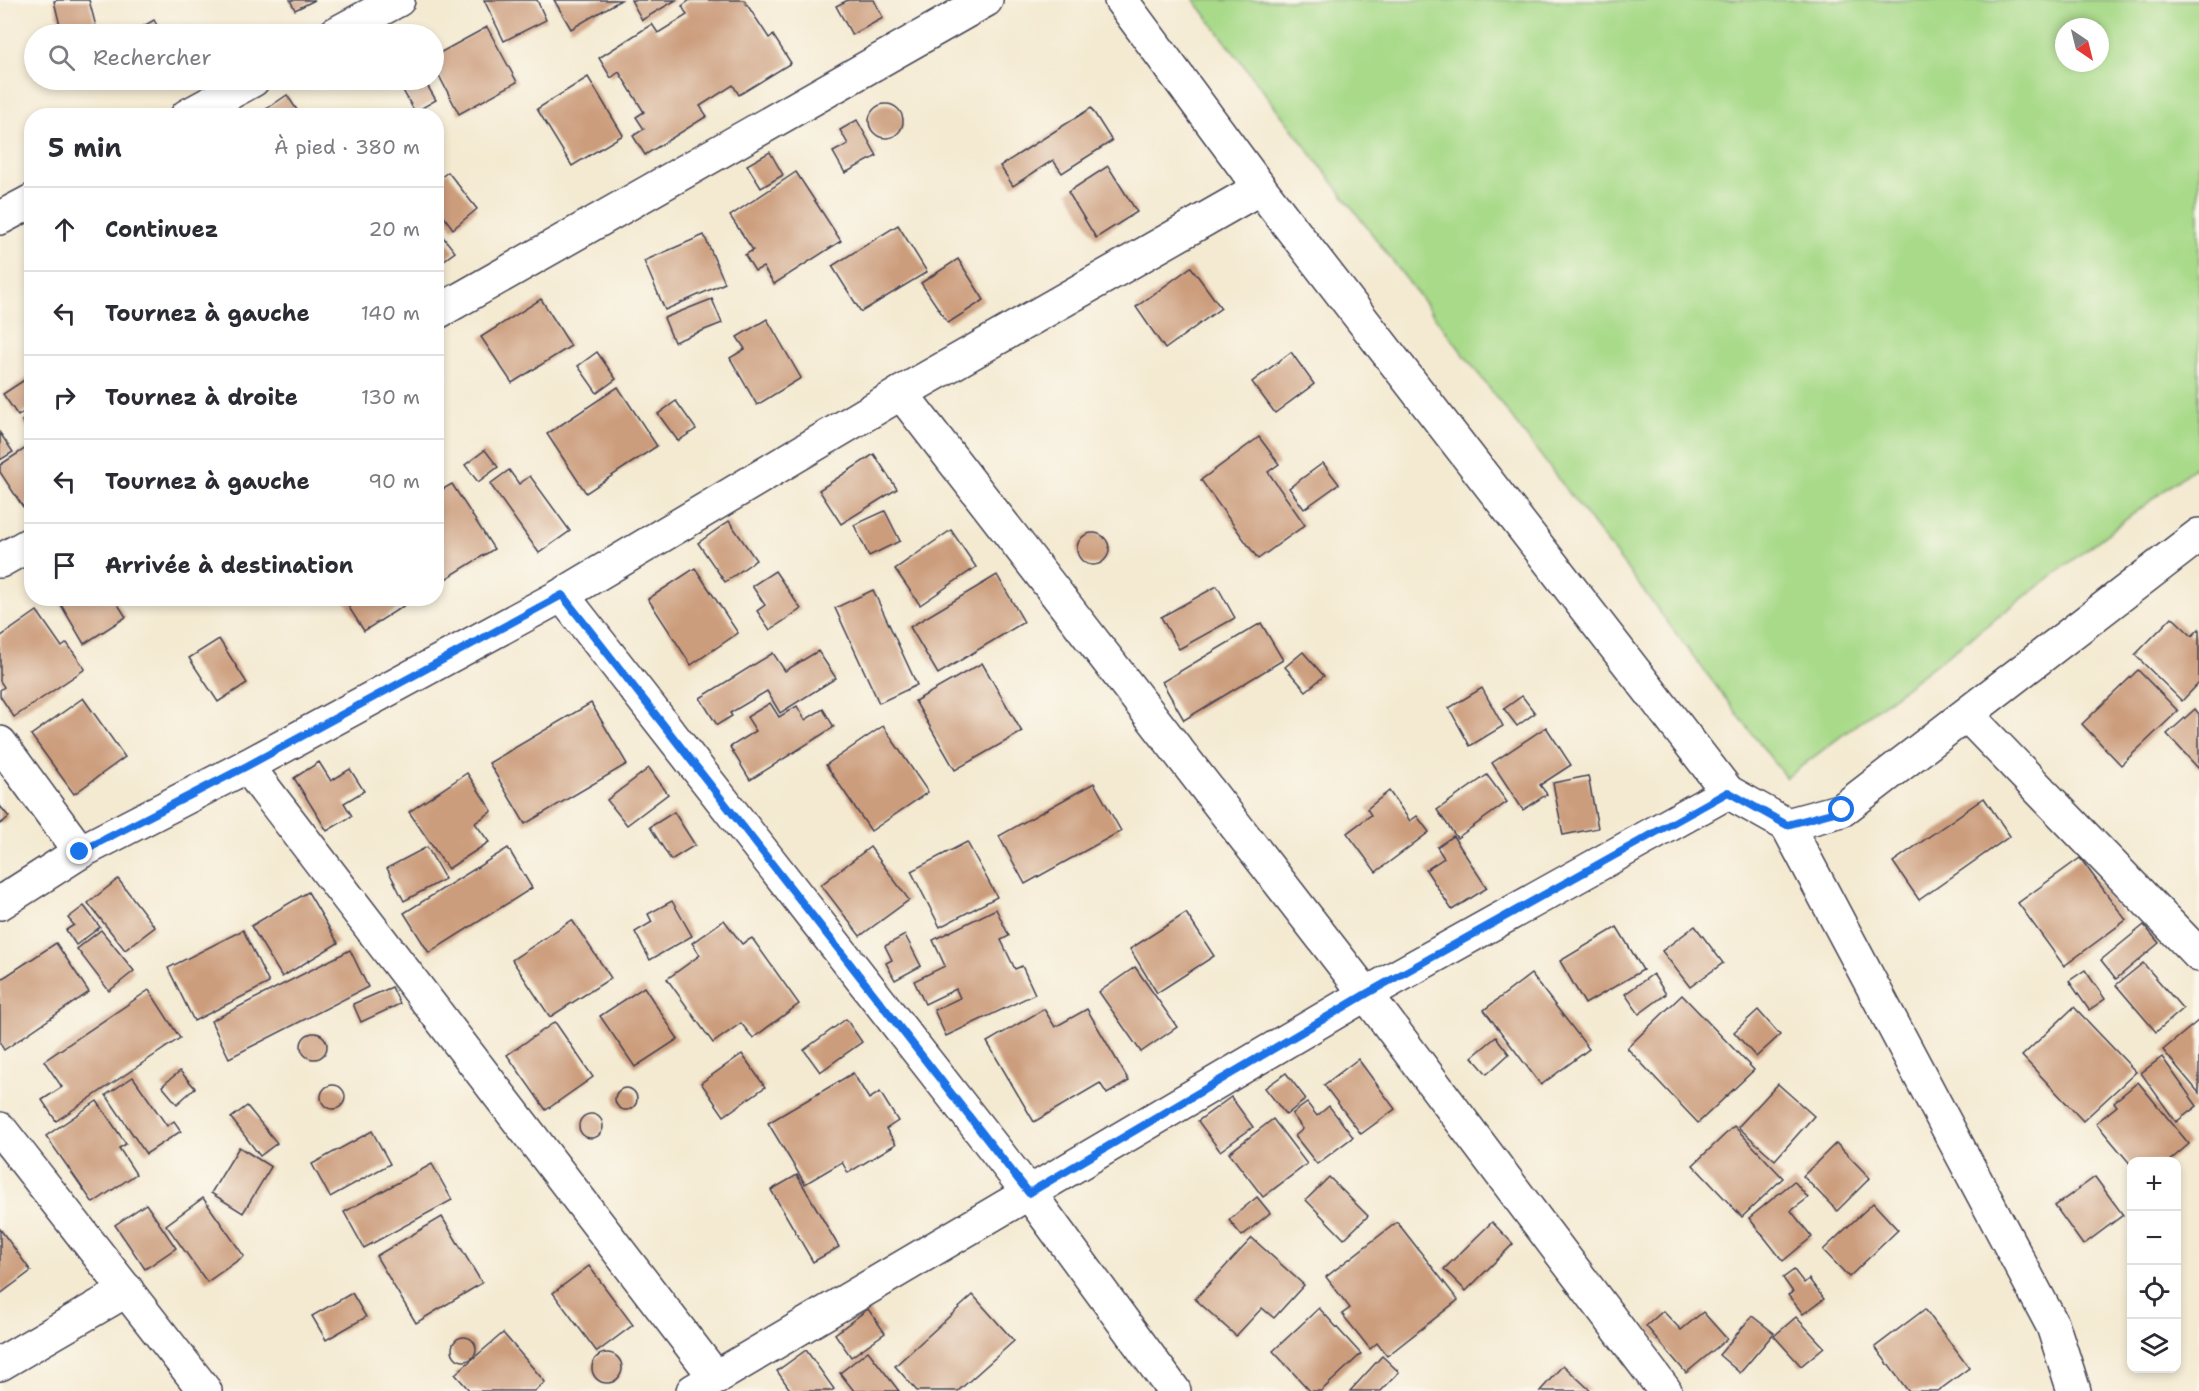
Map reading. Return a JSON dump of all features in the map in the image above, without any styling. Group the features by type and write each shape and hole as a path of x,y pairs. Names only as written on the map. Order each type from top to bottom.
{"street":[{"path":"354,24 398,0"},
{"path":"444,308 986,0"},
{"path":"1121,0 1260,189 1728,792 1787,825 2053,1326 2074,1391"},
{"path":"201,108 234,90"},
{"path":"0,903 80,852 247,766 562,595 901,393 1260,189"},
{"path":"0,218 24,205"},
{"path":"901,393 1366,994 1665,1391"},
{"path":"1787,825 1842,810 2199,535"},
{"path":"0,561 24,548"},
{"path":"562,595 1029,1193 1174,1391"},
{"path":"1967,715 2199,955"},
{"path":"0,743 80,852"},
{"path":"247,766 705,1385 1366,994 1728,792"},
{"path":"0,1129 206,1391"},
{"path":"0,1364 128,1290"}],"green space":[{"path":"1194,0 2199,0 2199,464 1786,778"}],"building":[{"path":"89,0 95,24 60,24 54,1"},
{"path":"290,0 315,0 295,10"},
{"path":"484,0 537,0 546,20 504,41"},
{"path":"554,0 621,0 571,29"},
{"path":"631,0 676,0 642,20"},
{"path":"690,0 744,0 769,38 773,35 791,63 739,95 733,85 700,106 707,116 645,155 633,136 644,129 636,117 644,112 619,72 611,78 599,58 652,24 658,33 687,15 682,6"},
{"path":"848,0 874,0 883,18 852,35 836,6"},
{"path":"487,27 517,82 459,114 444,85 444,51"},
{"path":"588,77 623,135 572,166 537,109"},
{"path":"403,90 430,90 436,100 422,108 413,108"},
{"path":"287,95 296,108 268,108"},
{"path":"886,104 898,109 903,121 898,133 886,138 874,133 869,121 874,109"},
{"path":"1091,108 1112,141 1062,173 1053,160 1013,186 1000,166"},
{"path":"857,120 877,156 845,173 833,152 848,144 840,130"},
{"path":"770,152 783,175 761,188 747,165"},
{"path":"1108,166 1137,212 1096,238 1068,192"},
{"path":"448,172 477,209 453,229 444,217 444,175"},
{"path":"796,172 841,241 774,284 763,267 755,271 745,255 753,250 730,216"},
{"path":"898,225 927,272 861,312 832,266"},
{"path":"704,235 725,283 665,310 644,261"},
{"path":"444,238 455,252 444,260"},
{"path":"958,259 984,300 948,323 921,283"},
{"path":"1191,267 1221,308 1165,349 1136,307"},
{"path":"541,299 571,346 512,383 481,337"},
{"path":"712,299 722,323 674,342 664,318"},
{"path":"767,319 801,378 757,405 730,358 745,349 737,337"},
{"path":"597,352 616,379 597,393 578,366"},
{"path":"1291,352 1314,384 1275,413 1252,382"},
{"path":"24,380 24,412 18,416 3,394"},
{"path":"618,387 657,446 586,493 547,434"},
{"path":"676,401 696,429 678,441 658,414"},
{"path":"0,433 13,452 0,460"},
{"path":"1259,437 1279,464 1268,472 1305,525 1258,559 1201,480"},
{"path":"24,449 23,507 0,472 0,465"},
{"path":"485,450 498,467 478,482 465,465"},
{"path":"874,454 897,489 841,524 819,490"},
{"path":"1323,463 1339,484 1304,509 1289,488"},
{"path":"509,470 519,484 530,476 570,531 539,553 490,484"},
{"path":"452,484 494,549 444,580 444,488"},
{"path":"885,511 900,541 869,556 854,525"},
{"path":"729,521 756,560 725,582 698,543"},
{"path":"951,530 976,567 920,605 895,569"},
{"path":"1093,533 1105,537 1109,549 1105,561 1093,565 1081,561 1077,549 1081,537"},
{"path":"695,568 738,633 691,665 648,599"},
{"path":"775,571 801,609 770,630 757,611 765,605 752,586"},
{"path":"997,575 1024,622 938,674 910,627"},
{"path":"1217,586 1235,618 1179,649 1161,617"},
{"path":"873,590 917,685 879,703 835,608"},
{"path":"62,606 119,606 126,617 84,644"},
{"path":"348,606 403,606 364,631"},
{"path":"37,611 62,647 67,643 85,669 14,717 0,696 0,690 4,687 0,681 0,637"},
{"path":"2172,617 2192,636 2199,629 2199,683 2182,701 2135,655"},
{"path":"1261,623 1283,660 1184,720 1162,682"},
{"path":"219,639 247,683 218,702 189,658"},
{"path":"818,651 836,678 780,713 767,691 730,713 732,716 717,725 700,698 773,653 785,671"},
{"path":"1303,652 1324,676 1306,691 1285,667"},
{"path":"982,663 1022,732 955,770 915,701"},
{"path":"2138,670 2178,711 2121,765 2082,724"},
{"path":"1482,688 1503,726 1470,746 1449,708"},
{"path":"1522,696 1535,713 1517,726 1504,709"},
{"path":"83,698 125,757 74,794 31,735"},
{"path":"591,703 627,764 525,824 489,763"},
{"path":"770,703 779,717 797,706 805,720 823,709 834,727 750,780 730,747 756,731 747,717"},
{"path":"2195,709 2199,714 2199,769 2167,734"},
{"path":"883,726 928,792 871,831 826,765"},
{"path":"1546,727 1571,765 1540,785 1547,794 1523,810 1492,763"},
{"path":"319,762 331,781 350,769 364,791 344,803 352,816 327,831 294,778"},
{"path":"649,768 668,794 627,825 607,800"},
{"path":"467,773 492,811 475,823 489,842 448,869 409,812"},
{"path":"1487,775 1507,802 1457,838 1437,810"},
{"path":"1588,776 1598,828 1563,835 1553,783"},
{"path":"1094,783 1121,831 1025,884 999,836"},
{"path":"1389,791 1410,821 1417,816 1429,832 1376,872 1347,833 1371,815 1367,809"},
{"path":"1984,798 2010,836 1919,900 1893,862"},
{"path":"0,806 9,817 0,824"},
{"path":"674,812 695,845 671,860 650,827"},
{"path":"1453,836 1487,888 1452,910 1426,870 1444,858 1437,847"},
{"path":"967,842 997,897 940,927 911,871"},
{"path":"427,847 445,879 404,901 387,868"},
{"path":"870,847 909,900 860,936 821,885"},
{"path":"508,848 532,888 429,953 404,913"},
{"path":"2080,858 2126,920 2064,966 2018,903"},
{"path":"118,879 155,927 125,950 88,903"},
{"path":"308,892 338,943 282,977 251,926"},
{"path":"672,901 692,936 650,960 635,932 652,922 648,914"},
{"path":"84,906 100,927 76,945 66,930 74,925 68,918"},
{"path":"996,909 1009,936 1001,940 1015,969 1022,966 1035,994 946,1036 934,1010 960,998 956,989 925,1004 914,981 945,966 933,940"},
{"path":"1186,913 1214,956 1157,993 1130,949"},
{"path":"572,920 611,978 550,1017 512,960"},
{"path":"724,920 742,944 752,938 799,1004 753,1038 741,1023 713,1043 667,979 700,955 692,943"},
{"path":"2144,925 2159,943 2116,979 2101,960"},
{"path":"1695,926 1723,963 1690,987 1662,951"},
{"path":"1617,927 1643,970 1585,1004 1560,961"},
{"path":"101,930 134,971 109,991 77,949"},
{"path":"243,930 269,983 194,1021 168,968"},
{"path":"905,935 921,966 895,980 886,963 892,960 885,946"},
{"path":"56,943 89,992 4,1050 0,1043 0,980"},
{"path":"350,950 368,987 229,1058 211,1021"},
{"path":"2143,963 2183,1009 2156,1032 2116,985"},
{"path":"1135,967 1177,1027 1141,1052 1099,992"},
{"path":"2085,970 2105,999 2089,1010 2069,981"},
{"path":"1531,974 1589,1049 1541,1085 1484,1010"},
{"path":"1653,974 1666,994 1639,1014 1625,994"},
{"path":"392,987 400,1004 361,1022 353,1004"},
{"path":"644,987 678,1039 635,1067 600,1016"},
{"path":"149,990 180,1038 56,1121 42,1100 62,1087 44,1061"},
{"path":"1682,995 1754,1070 1698,1123 1627,1048"},
{"path":"2074,1007 2136,1072 2083,1121 2022,1056"},
{"path":"1044,1009 1055,1027 1087,1009 1129,1081 1107,1094 1100,1083 1034,1122 987,1042"},
{"path":"1758,1010 1780,1035 1756,1057 1734,1032"},
{"path":"846,1019 862,1042 820,1072 804,1050"},
{"path":"2199,1020 2199,1093 2163,1050"},
{"path":"555,1022 593,1077 546,1110 507,1055"},
{"path":"314,1033 323,1037 327,1046 323,1055 314,1059 305,1055 301,1046 305,1037"},
{"path":"1496,1037 1509,1054 1487,1074 1472,1057"},
{"path":"742,1054 765,1087 724,1116 701,1083"},
{"path":"2162,1057 2197,1106 2176,1122 2141,1073"},
{"path":"1358,1059 1395,1109 1361,1134 1324,1085"},
{"path":"180,1071 195,1088 177,1104 162,1086"},
{"path":"853,1073 869,1099 880,1092 898,1121 886,1129 896,1144 848,1173 842,1162 805,1184 768,1123"},
{"path":"1286,1073 1306,1099 1286,1115 1265,1088"},
{"path":"133,1077 167,1126 174,1121 181,1131 146,1154 106,1095"},
{"path":"2138,1082 2189,1144 2174,1157 2127,1157 2127,1160 2096,1123 2117,1106 2114,1102"},
{"path":"1778,1084 1814,1116 1775,1160 1738,1127"},
{"path":"333,1085 342,1088 345,1097 342,1106 333,1109 324,1106 321,1097 324,1088"},
{"path":"626,1088 634,1091 637,1099 634,1107 626,1110 618,1107 615,1099 618,1091"},
{"path":"1231,1097 1253,1127 1220,1151 1198,1121"},
{"path":"97,1101 126,1144 119,1148 136,1174 93,1203 46,1136"},
{"path":"1307,1103 1317,1116 1329,1106 1353,1137 1317,1164 1295,1136 1303,1129 1292,1114"},
{"path":"247,1106 277,1143 260,1156 231,1118"},
{"path":"591,1114 596,1115 602,1121 602,1131 596,1137 591,1138 586,1137 580,1131 579,1126 580,1121 586,1115"},
{"path":"1273,1119 1307,1164 1263,1197 1229,1153"},
{"path":"1734,1126 1783,1178 1742,1217 1693,1165"},
{"path":"372,1131 390,1164 330,1197 312,1164"},
{"path":"1836,1143 1870,1178 1837,1211 1803,1176"},
{"path":"239,1147 271,1167 243,1213 211,1193"},
{"path":"432,1164 452,1200 364,1248 344,1212"},
{"path":"797,1175 839,1247 813,1262 771,1190"},
{"path":"1329,1177 1368,1216 1344,1239 1306,1200"},
{"path":"2095,1177 2123,1215 2083,1245 2055,1206"},
{"path":"1794,1181 1808,1198 1791,1211 1812,1237 1783,1261 1749,1218"},
{"path":"1257,1197 1270,1213 1242,1236 1229,1220"},
{"path":"203,1198 244,1256 207,1282 166,1225"},
{"path":"1873,1203 1898,1230 1849,1277 1823,1250"},
{"path":"146,1204 176,1248 145,1269 115,1225"},
{"path":"442,1217 482,1283 416,1323 376,1256"},
{"path":"1397,1222 1458,1300 1387,1356 1377,1343 1370,1349 1342,1314 1350,1308 1326,1277"},
{"path":"1492,1222 1513,1244 1466,1291 1444,1269"},
{"path":"0,1229 31,1271 0,1294"},
{"path":"1252,1238 1304,1285 1274,1318 1262,1308 1236,1336 1195,1299"},
{"path":"589,1266 633,1325 597,1352 553,1293"},
{"path":"1794,1270 1804,1283 1809,1279 1824,1299 1803,1314 1788,1295 1793,1292 1783,1278"},
{"path":"352,1293 366,1317 326,1340 312,1316"},
{"path":"973,1295 1014,1341 958,1391 917,1391 895,1366"},
{"path":"1319,1308 1361,1354 1321,1391 1310,1391 1273,1351"},
{"path":"868,1309 885,1333 851,1357 835,1334"},
{"path":"1925,1309 1969,1368 1938,1391 1908,1391 1875,1347"},
{"path":"1663,1311 1681,1330 1703,1312 1727,1339 1686,1373 1646,1326"},
{"path":"1752,1316 1774,1333 1740,1373 1719,1355"},
{"path":"1796,1317 1824,1347 1801,1366 1774,1336"},
{"path":"503,1333 545,1382 535,1391 470,1391 455,1374"},
{"path":"464,1337 473,1340 476,1349 473,1358 464,1361 455,1358 452,1349 455,1340"},
{"path":"806,1350 834,1389 831,1391 791,1391 777,1371"},
{"path":"868,1351 899,1391 854,1391 840,1373"},
{"path":"607,1353 618,1357 622,1368 618,1379 607,1383 596,1379 592,1368 596,1357"},
{"path":"1382,1356 1399,1372 1381,1391 1350,1391"},
{"path":"1563,1365 1591,1391 1540,1391"}],"route":[{"path":"80,852 247,766 562,595 1029,1193 1366,994 1728,792 1787,825 1842,810"}]}
